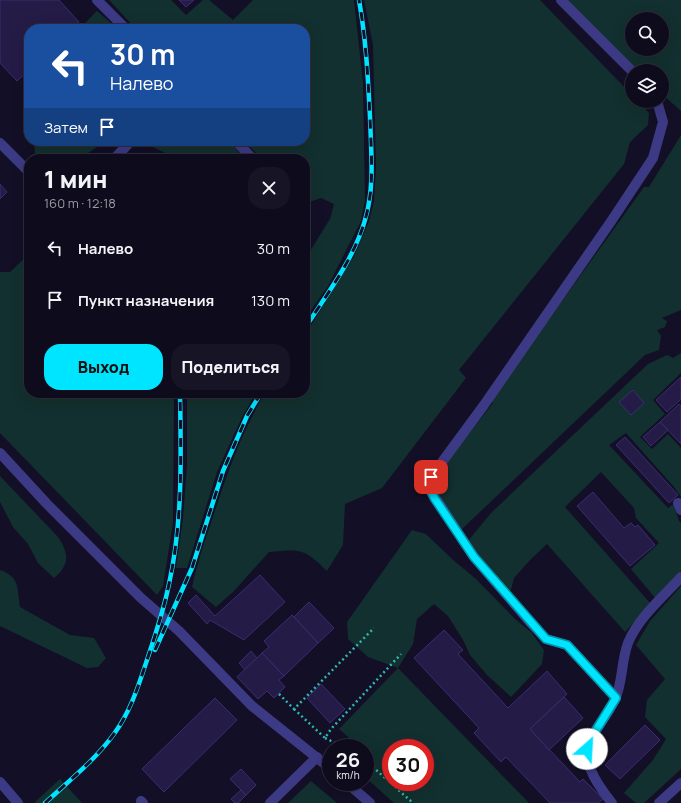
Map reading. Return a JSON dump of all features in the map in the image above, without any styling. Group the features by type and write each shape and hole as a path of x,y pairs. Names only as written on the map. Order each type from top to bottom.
{"street":[{"path":"97,0 121,24"},
{"path":"561,0 625,64"},
{"path":"616,698 567,645 546,639 529,621 474,557 429,488 431,477 612,220 653,158 663,122 659,108"},
{"path":"0,143 24,167"},
{"path":"119,154 126,146"},
{"path":"241,146 249,154"},
{"path":"0,453 81,537 142,598 179,631 252,706 322,761"},
{"path":"612,803 597,784 589,767 587,749 593,735 616,698 628,641 641,622 681,577"},
{"path":"270,803 317,757"},
{"path":"660,803 681,783"},
{"path":"0,784 18,803"},
{"path":"356,791 370,803"}],"path":[{"path":"294,708 374,628"},
{"path":"279,694 325,738 331,729 401,654"},
{"path":"374,768 413,803"}],"green space":[{"path":"109,0 171,0 186,15 203,0 209,0 233,20 253,0 354,0 363,83 365,200 361,221 328,286 310,312 310,251 330,219 334,204 321,198 310,202 310,154 257,154 249,146 310,146 310,24 131,24"},
{"path":"364,0 540,0 625,88 625,108 644,108 649,113 648,125 630,142 624,164 459,370 466,378 382,488 345,504 343,545 327,571 313,558 301,552 288,550 269,552 233,592 216,607 192,587 203,545 223,487 235,455 262,398 310,398 310,327 354,256 369,221 374,201 376,166 373,45"},
{"path":"567,0 681,0 681,111 669,100 669,64 631,64"},
{"path":"97,11 112,24 84,24"},
{"path":"681,135 681,310 662,318 667,321 665,327 657,330 661,336 659,350 645,355 461,530 436,490 435,477 493,403 491,400 644,187 649,187"},
{"path":"34,146 98,146 86,154 35,154"},
{"path":"233,146 241,154 167,154 153,147"},
{"path":"24,259 24,398 174,398 173,523 163,586 157,595 0,433 0,272 10,272"},
{"path":"681,353 681,373 653,400 665,414 640,437 652,449 668,434 681,448 681,497 674,487 626,433 609,445 668,508 674,504 681,523 681,571 656,599 631,569 659,543 636,518 634,508 601,472 565,507 651,604 625,632 547,544 514,578 511,590 506,589 468,541 491,513 648,364 667,355 673,358"},
{"path":"187,398 253,398 242,417 217,472 187,568 176,568 183,518 187,466"},
{"path":"0,476 62,543 66,554 65,564 54,578 38,563 28,544 13,527 0,502"},
{"path":"412,530 426,534 476,579 515,619 531,632 544,650 542,664 511,697 487,675 470,655 463,640 448,616 434,604 417,619 413,644 398,668 368,657 348,639 347,622"},
{"path":"0,570 11,576 14,580 18,589 20,607 70,635 94,638 106,658 98,667 87,668 0,626"},
{"path":"681,586 681,769 644,803 636,803 624,793 653,760 666,739 645,717 647,700 665,679 636,645 650,621"},
{"path":"398,668 529,803 394,803 374,785 374,739 351,739 339,729"},
{"path":"60,779 82,803 35,802"},
{"path":"311,781 337,803 288,803"}],"building":[{"path":"0,0 59,0 79,22 77,24 24,24 24,75 17,81 0,63"},
{"path":"179,0 194,0 186,7"},
{"path":"0,184 7,192 0,199"},
{"path":"681,377 681,399 667,412 656,400"},
{"path":"633,390 644,403 631,415 619,402"},
{"path":"679,404 681,406 681,444 660,422"},
{"path":"660,422 668,430 651,446 643,437"},
{"path":"625,437 678,495 669,503 616,445"},
{"path":"593,492 624,528 631,523 635,527 638,525 655,545 630,566 577,506"},
{"path":"260,575 285,602 244,640 210,620 207,624 188,603 196,595 215,616"},
{"path":"309,602 334,628 318,643 294,617"},
{"path":"292,615 318,643 284,676 262,653 269,647 264,641"},
{"path":"444,630 463,650 458,654 508,708 547,671 567,694 530,729 580,782 583,779 603,799 598,803 550,803 506,757 501,762 474,733 479,728 414,658"},
{"path":"251,651 257,658 245,670 239,663"},
{"path":"262,653 284,676 279,680 285,687 274,698 267,691 258,699 237,677"},
{"path":"321,684 345,709 330,723 307,698"},
{"path":"564,697 583,718 549,750 530,729"},
{"path":"215,698 237,720 164,792 142,769"},
{"path":"645,725 660,740 620,779 605,765"},
{"path":"241,769 256,785 246,795 230,779"},
{"path":"241,790 246,795 238,803 235,803 231,799"}],"railway":[{"path":"310,320 331,289 354,249 365,220 370,195 372,169 370,117 365,44 359,0"},
{"path":"45,803 107,744 130,707 138,687 160,621 174,560 180,488 180,398"},
{"path":"155,650 192,568 223,471 247,416 258,398"}],"route":[{"path":"431,477 429,488 474,557 546,639 567,645 616,698 593,735 587,749"}]}
